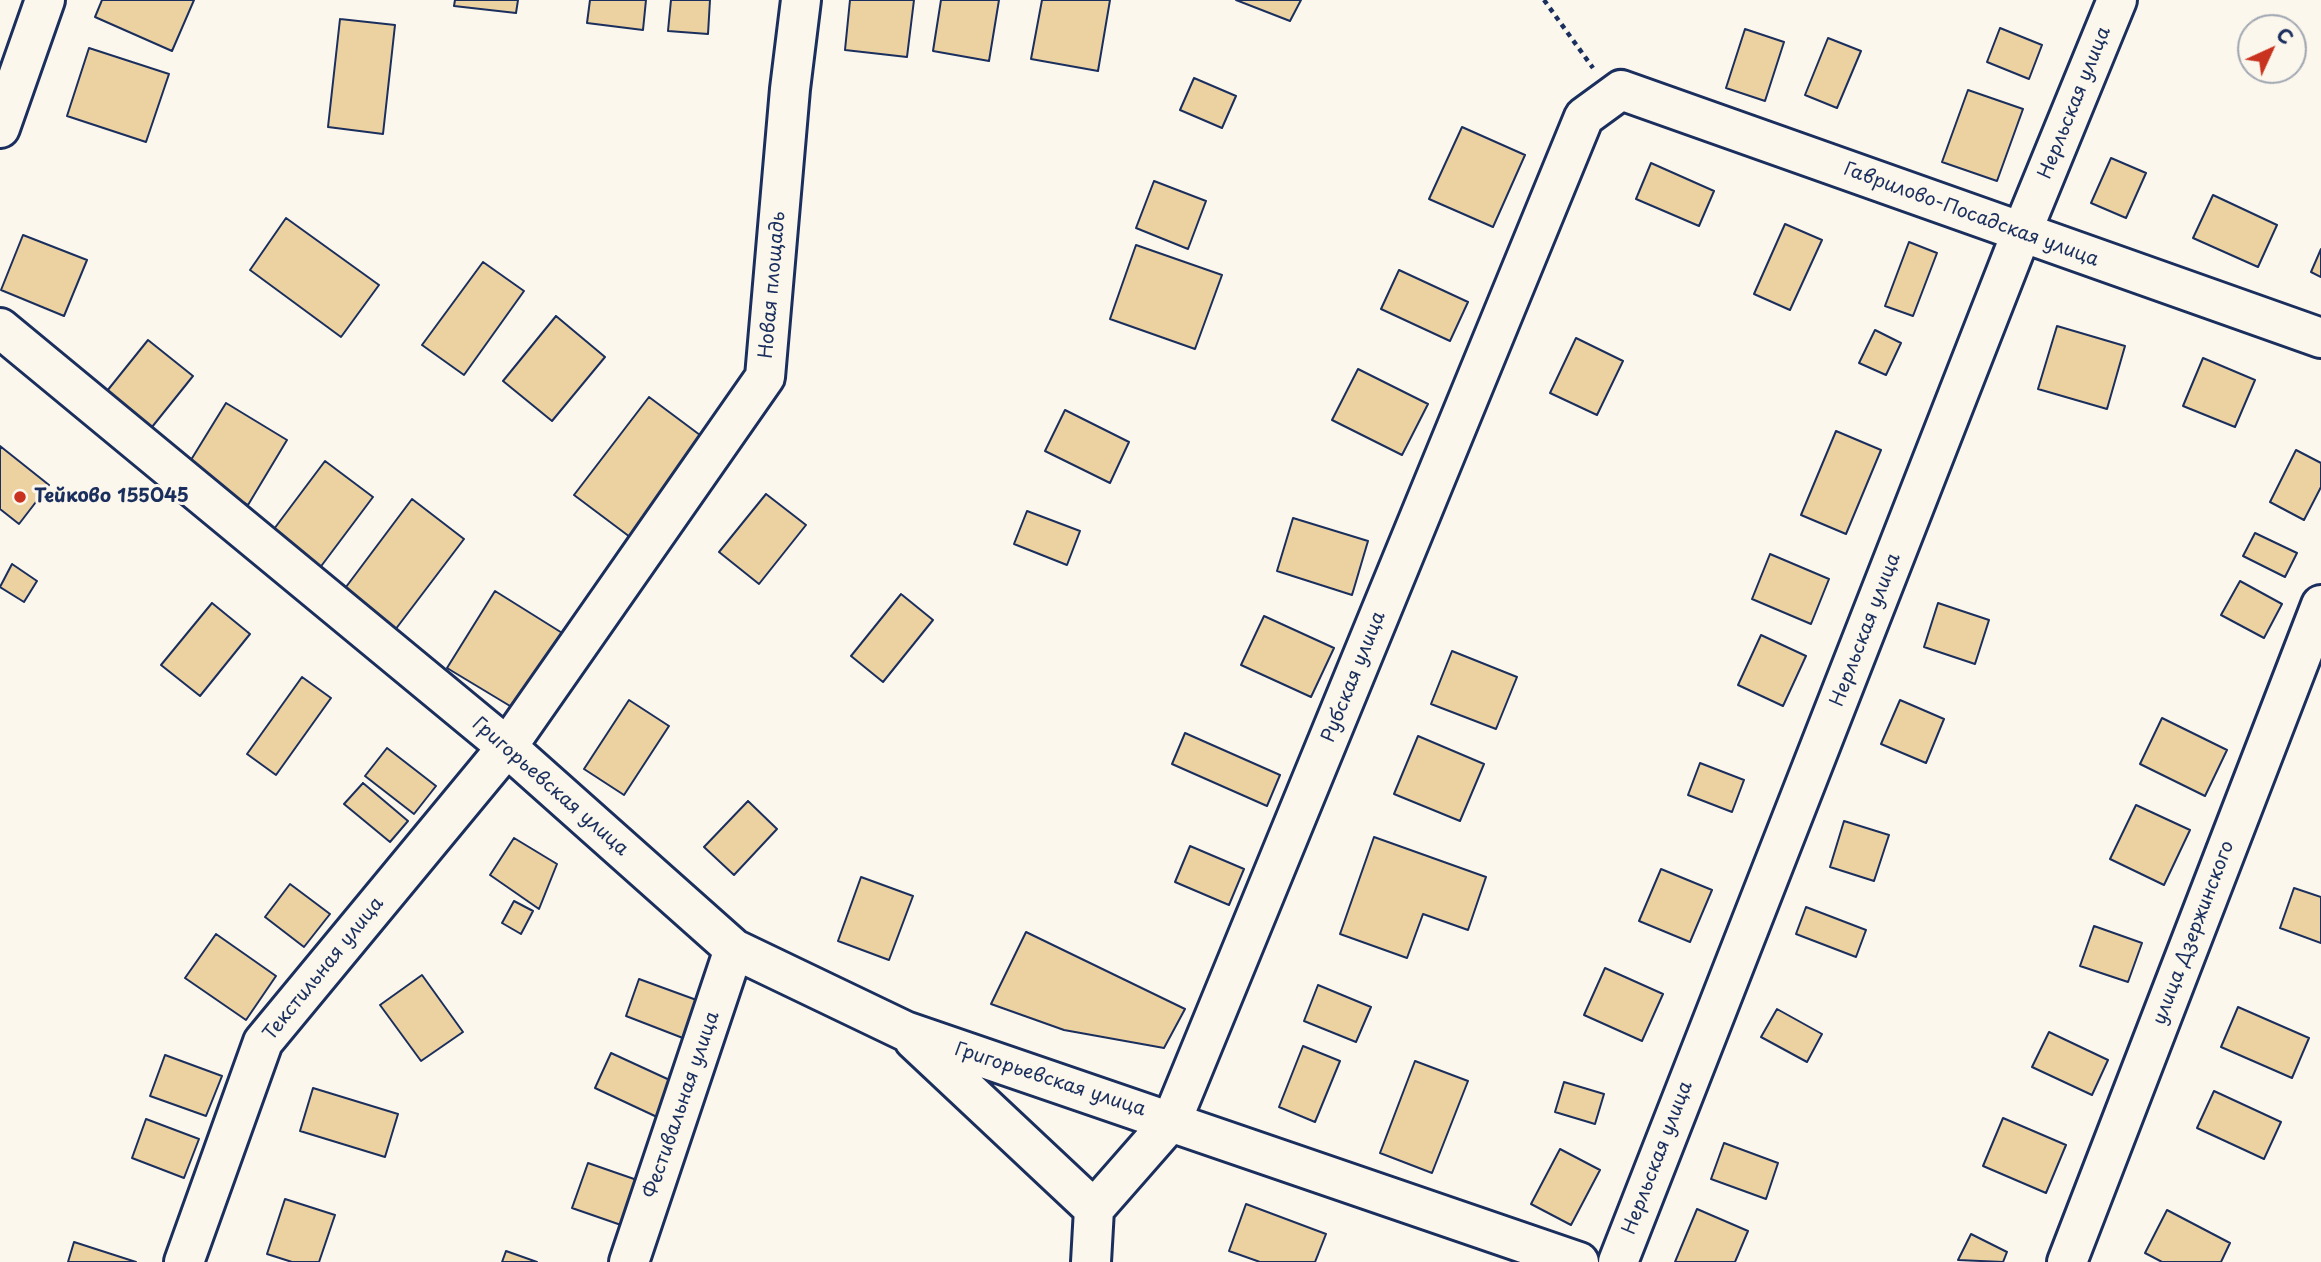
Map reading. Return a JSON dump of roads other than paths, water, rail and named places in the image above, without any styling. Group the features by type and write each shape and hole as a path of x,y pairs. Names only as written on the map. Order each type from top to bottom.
{"street":[{"path":"0,128 45,0"},
{"name":"Новая площадь","path":"506,747 765,377 790,89 801,0"},
{"name":"Нерльская улица","path":"1618,1262 2021,234 2117,0"},
{"name":"Гаврилово-Посадская улица","path":"1621,90 2021,234 2321,338"},
{"name":"Рубская улица","path":"1094,1209 1172,1120 1584,117 1621,90"},
{"name":"Григорьевская улица","path":"0,328 506,747 734,949 905,1031 1172,1120 1579,1262"},
{"name":"улица Дзержинского","path":"2067,1262 2321,605"},
{"name":"Текстильная улица","path":"184,1262 263,1042 506,747"},
{"name":"Фестивальная улица","path":"629,1262 734,949"},
{"path":"905,1031 1094,1209 1091,1262"}],"place":[{"name":"Тейково 155045","path":"20,497"}]}
